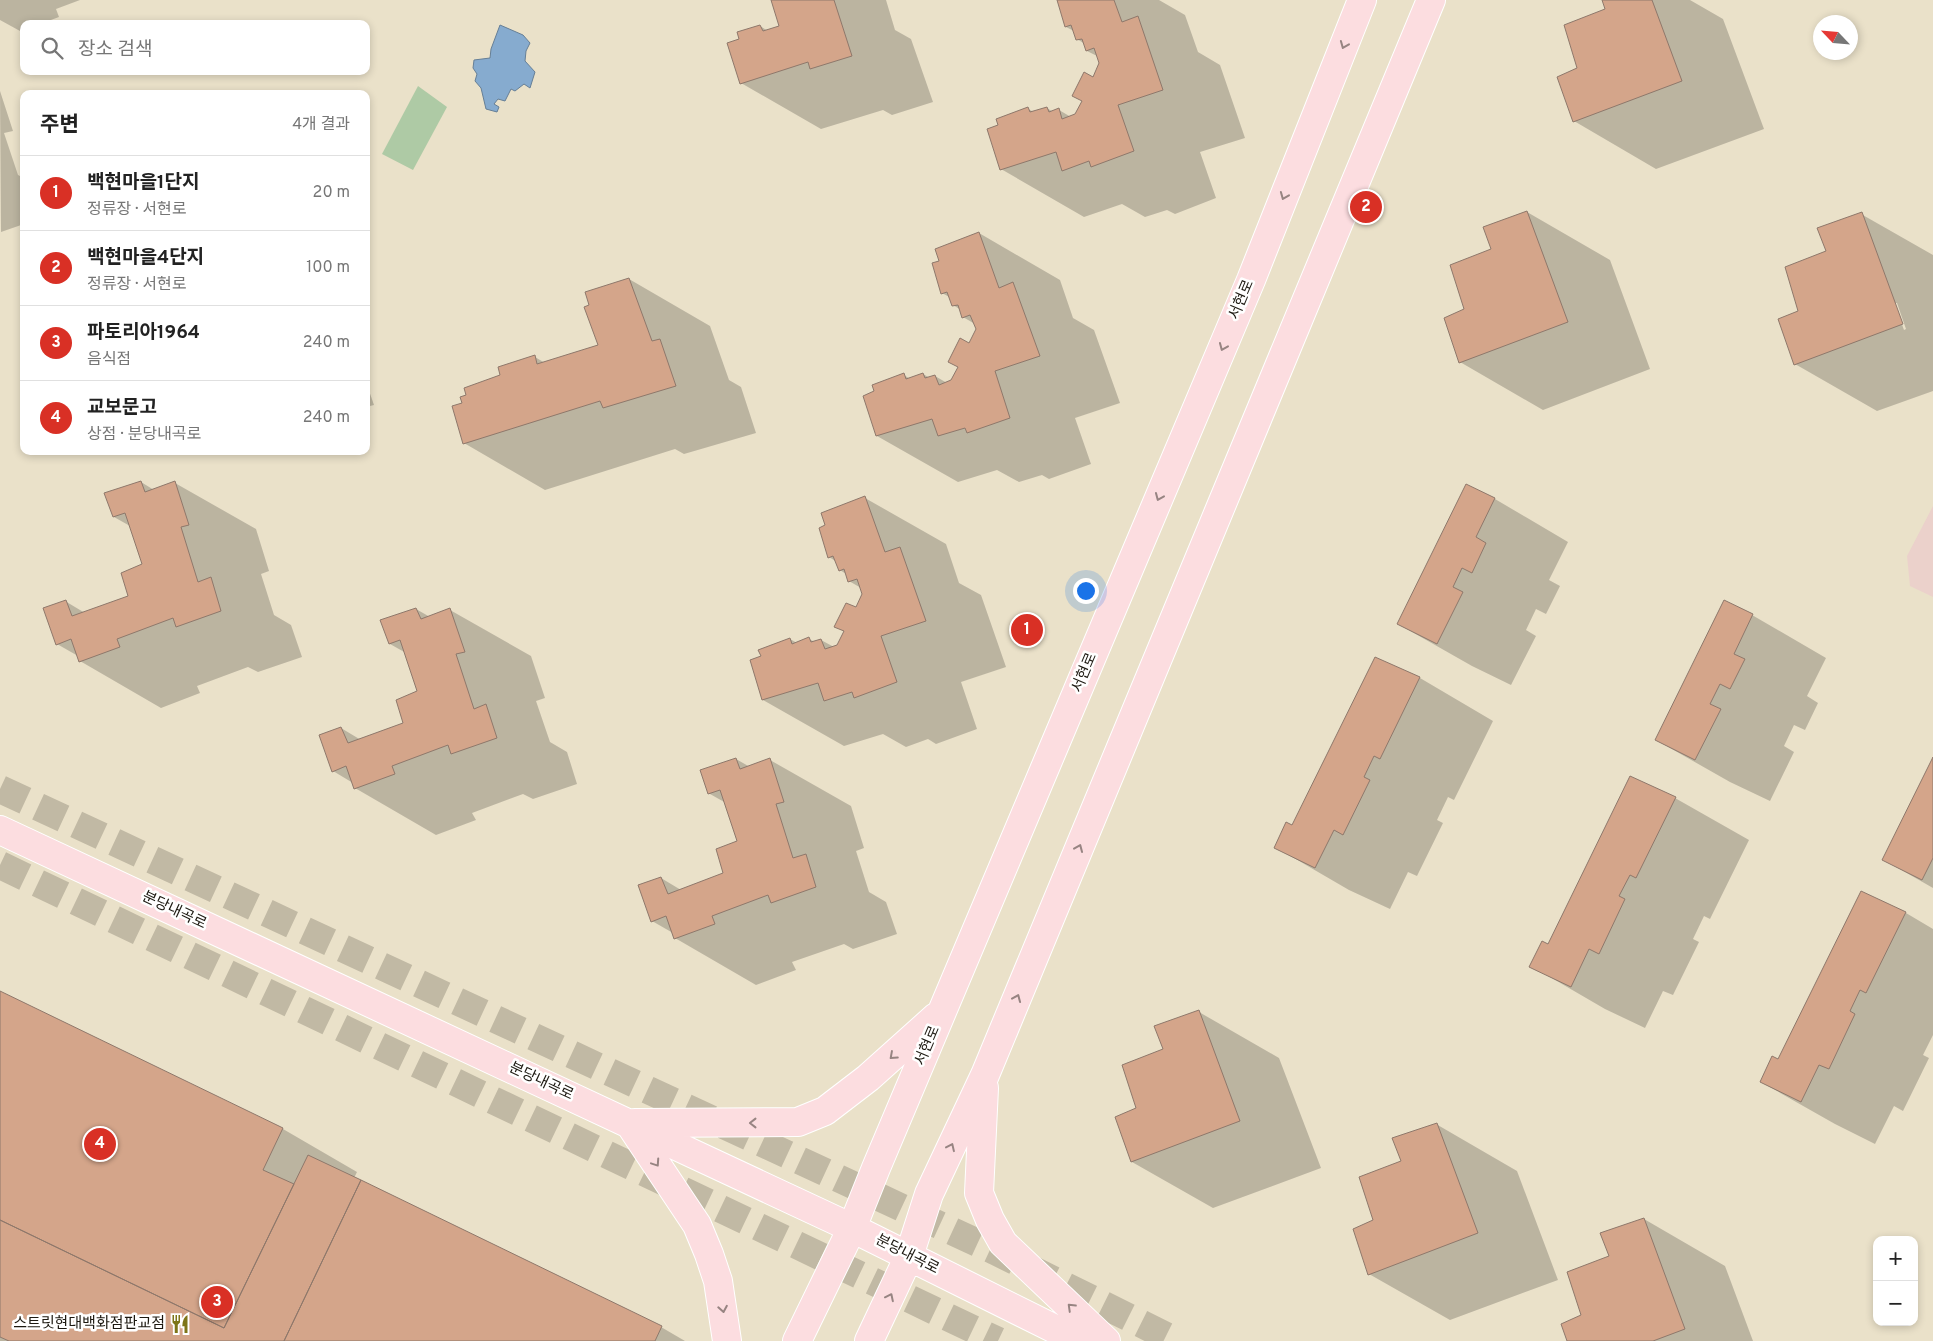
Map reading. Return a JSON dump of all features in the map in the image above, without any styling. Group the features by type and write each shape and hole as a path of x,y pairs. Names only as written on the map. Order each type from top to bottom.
{"main road":[{"name":"서현로","path":"797,1341 852,1228 1251,280 1362,0"},
{"path":"869,1341 910,1256 929,1194 985,1075 1431,0"},
{"name":"분당내곡로","path":"0,830 852,1228 1079,1341"},
{"path":"629,1123 798,1122 825,1111 868,1078 942,1011"},
{"path":"985,1075 979,1193 990,1220 1003,1243 1106,1341"},
{"path":"629,1123 700,1232 710,1254 718,1281 727,1341"}],"shaded area":[{"path":"1933,506 1933,597 1910,586 1907,556"}],"green space":[{"path":"418,86 447,107 413,170 382,154"}],"water":[{"path":"500,25 523,35 530,43 526,51 525,61 535,72 530,88 524,84 515,91 511,89 505,101 498,99 494,104 499,107 497,112 486,109 481,88 475,81 477,74 473,68 474,60 490,58 491,49"}],"building":[{"path":"771,0 834,0 852,56 810,69 808,62 740,84 727,43 739,39 737,32 760,25 763,31 779,26"},
{"path":"1057,0 1114,0 1122,22 1138,16 1163,90 1118,105 1134,151 1091,167 1089,161 1062,171 1056,152 1000,170 987,129 998,125 996,119 1028,107 1030,112 1047,107 1049,112 1059,108 1062,119 1075,114 1082,101 1072,96 1084,72 1093,77 1099,63 1094,48 1086,51 1082,39 1076,40 1071,25 1065,27"},
{"path":"1602,0 1652,0 1682,81 1573,122 1557,77 1577,68 1564,25 1605,9"},
{"path":"1527,211 1568,322 1459,363 1444,318 1464,309 1450,265 1491,249 1483,227"},
{"path":"1862,212 1903,324 1794,365 1778,319 1798,311 1785,267 1826,251 1817,228"},
{"path":"979,232 999,288 1013,282 1040,356 995,371 1010,418 967,433 965,428 938,436 932,419 876,436 863,396 874,391 872,385 904,373 906,379 923,373 925,378 935,375 939,385 951,380 958,367 948,362 960,338 969,343 976,329 970,315 962,318 958,305 952,306 947,292 941,294 932,263 939,261 935,249"},
{"path":"629,278 652,341 660,339 676,386 603,408 600,401 463,444 452,406 462,403 460,397 466,395 464,388 500,375 498,367 535,355 537,364 598,345 584,307 589,305 585,292"},
{"path":"141,481 145,492 175,481 189,525 181,527 198,582 211,577 221,611 176,627 173,618 117,639 120,647 79,662 71,639 56,645 43,608 66,600 72,616 128,596 121,573 142,564 125,513 113,517 104,493"},
{"path":"1466,484 1495,498 1476,537 1486,543 1472,573 1462,568 1453,587 1463,592 1437,644 1397,624"},
{"path":"865,496 885,552 900,547 926,621 881,636 897,682 854,698 852,692 824,701 818,683 762,700 750,660 761,656 758,650 790,638 792,644 809,637 811,642 821,639 825,649 837,645 844,631 834,627 846,603 856,607 862,594 857,579 848,582 844,569 839,571 833,556 828,558 819,528 825,525 821,513"},
{"path":"1724,600 1753,614 1734,654 1745,659 1730,689 1720,684 1710,704 1721,709 1695,760 1655,740"},
{"path":"416,608 421,619 450,608 465,652 456,654 474,709 486,704 497,738 451,754 448,745 392,766 395,774 354,789 346,766 332,772 319,735 341,727 348,743 403,723 396,700 417,691 400,640 389,644 380,620"},
{"path":"1375,657 1420,677 1380,759 1374,756 1364,777 1370,780 1343,835 1334,830 1315,868 1274,848 1286,822 1292,825"},
{"path":"1933,757 1933,858 1922,880 1882,860"},
{"path":"736,758 740,769 770,758 784,802 776,804 793,858 806,854 816,887 771,903 768,895 712,916 715,924 674,939 666,916 651,922 638,885 661,877 668,894 723,873 716,849 737,841 720,790 708,794 700,770"},
{"path":"1630,776 1676,797 1636,878 1630,875 1619,896 1625,899 1599,954 1589,949 1571,987 1529,967 1542,941 1548,944"},
{"path":"1861,891 1906,912 1866,993 1860,990 1850,1011 1855,1014 1829,1069 1819,1065 1801,1102 1760,1082 1772,1056 1778,1059"},
{"path":"0,991 283,1128 263,1170 294,1184 224,1328 0,1220"},
{"path":"1199,1010 1240,1121 1131,1162 1115,1117 1136,1108 1122,1065 1163,1049 1154,1026"},
{"path":"1437,1123 1478,1233 1368,1275 1353,1229 1373,1220 1359,1177 1401,1161 1392,1138"},
{"path":"308,1155 361,1180 284,1341 9,1341 0,1337 0,1220 224,1328"},
{"path":"361,1180 662,1326 655,1341 284,1341"},
{"path":"1644,1218 1685,1329 1653,1341 1567,1341 1561,1324 1581,1315 1567,1272 1609,1256 1600,1233"}],"tunnel":[{"path":"0,789 995,1251 1176,1341"},
{"path":"0,865 998,1341"}],"place":[{"name":"백현마을4단지","path":"1366,207"},
{"name":"백현마을1단지","path":"1027,630"},
{"name":"교보문고","path":"100,1144"},
{"name":"파토리아1964","path":"217,1302"},
{"name":"스트릿현대백화점판교점","path":"180,1324"}]}
